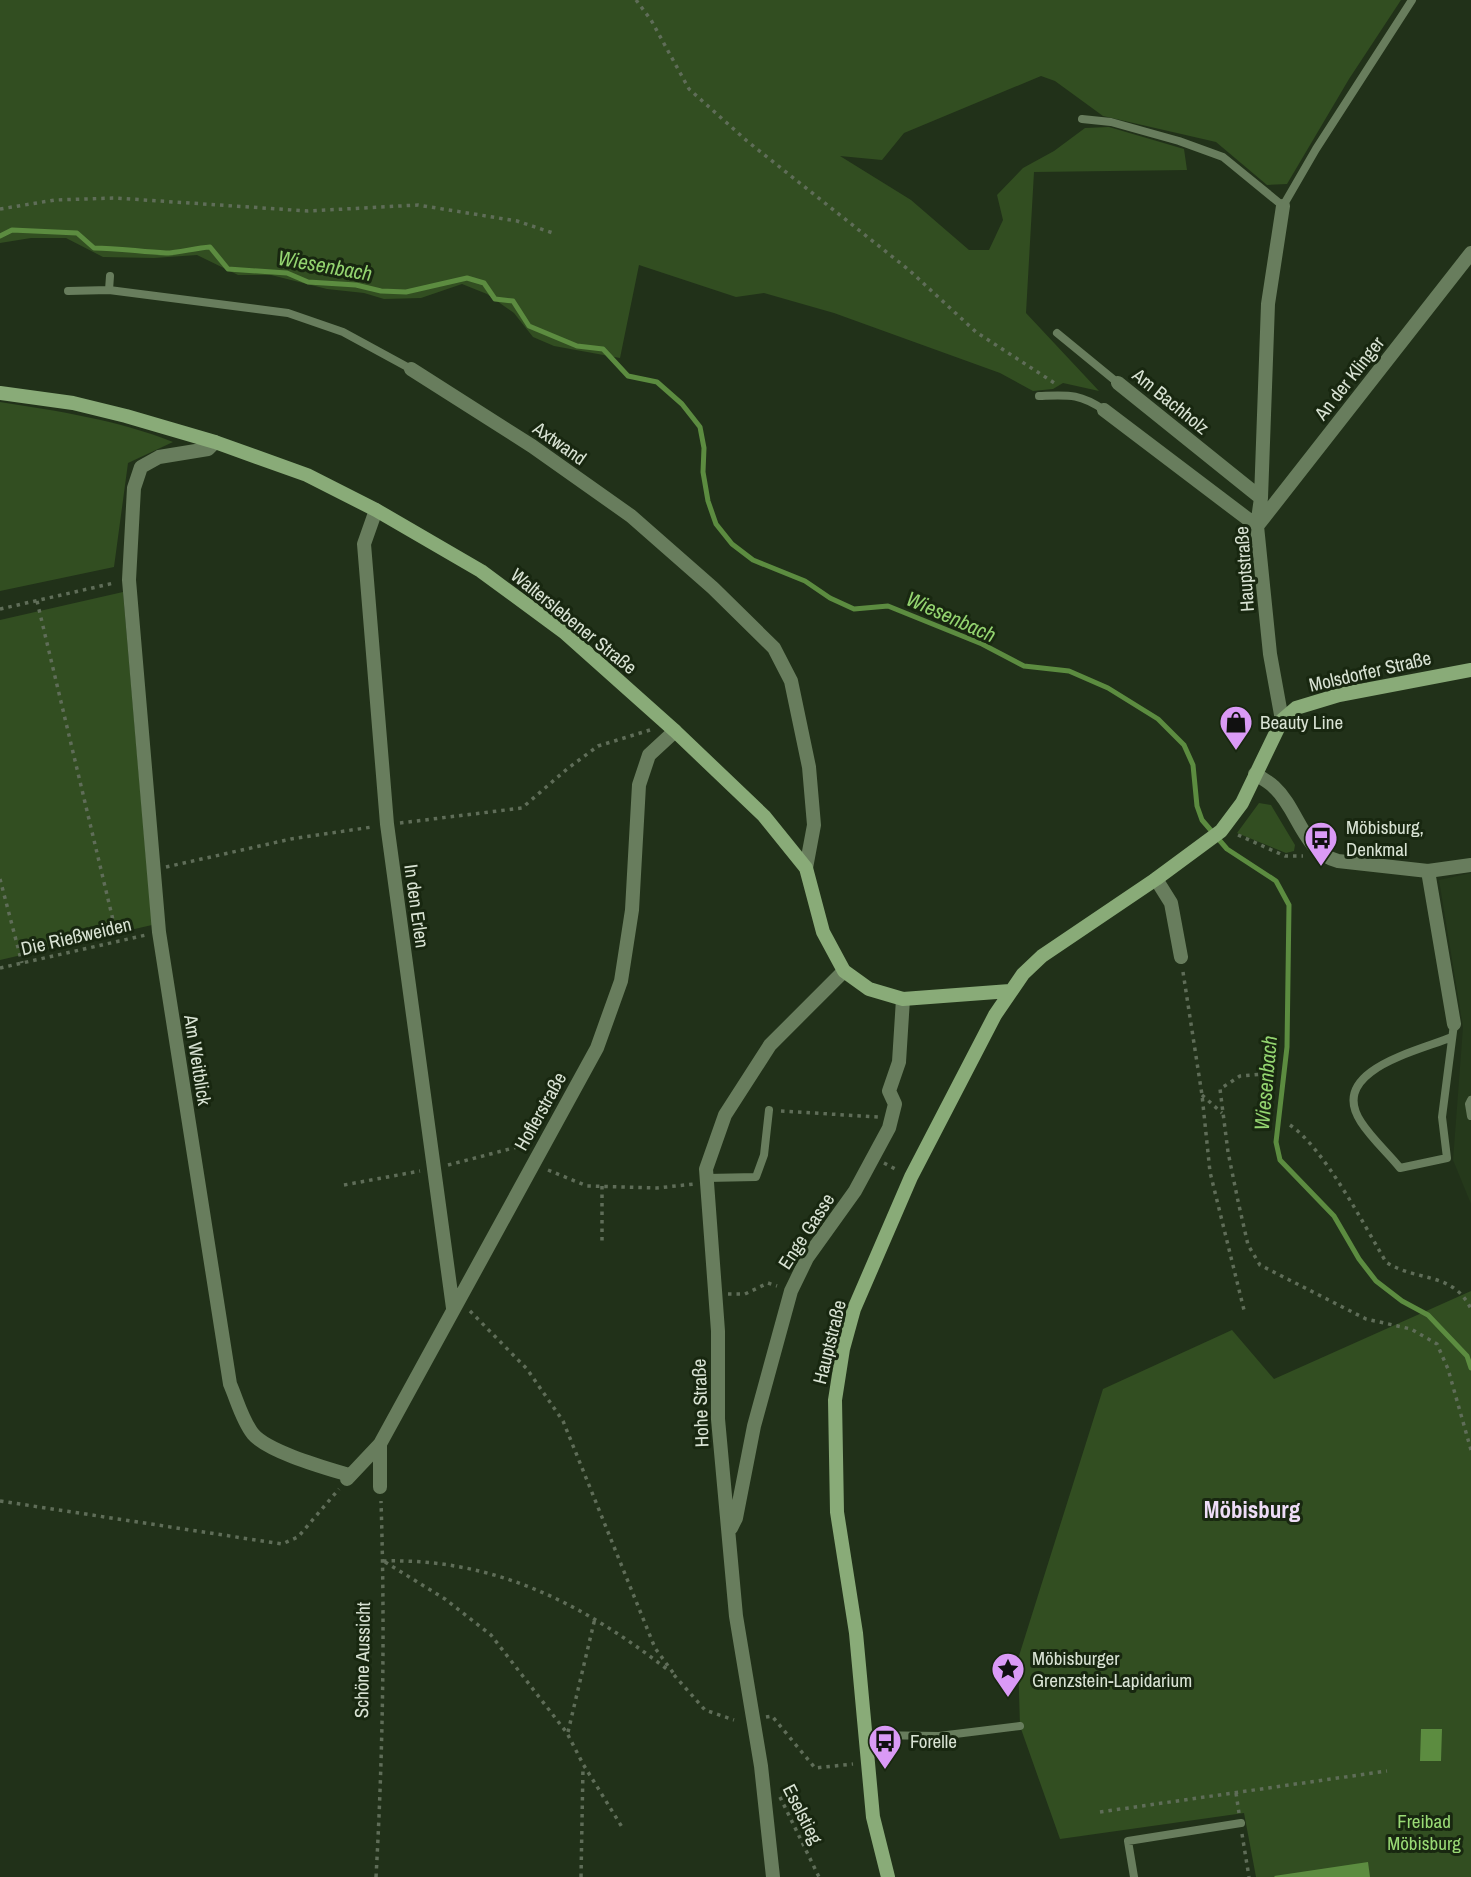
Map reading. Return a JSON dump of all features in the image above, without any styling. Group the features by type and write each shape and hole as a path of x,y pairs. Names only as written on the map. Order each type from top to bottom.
{"street":[{"name":"Hauptstraße","path":"888,1877 873,1817 856,1633 838,1512 835,1400 843,1349 854,1309 911,1177 1010,991 1042,956 1207,844 1222,830 1242,803 1282,720 1270,654 1257,526 1261,498 1268,304 1283,206"},
{"name":"An der Klinger","path":"1257,526 1471,253"},
{"name":"Axtwand","path":"411,369 532,446 631,516 713,588 774,648 791,681 809,767 814,825 806,868"},
{"name":"Am Bachholz","path":"1118,383 1261,498"},
{"name":"Walterslebener Straße","path":"0,393 74,402 215,442 307,475 376,510 481,571 564,632 671,735 764,816 806,868 823,932 844,971 869,989 903,999 1010,991"},
{"path":"1104,411 1257,526"},
{"name":"Am Weitblick","path":"215,442 208,449 148,461 141,467 134,488 129,580 159,932 230,1384 254,1436 265,1444 348,1477"},
{"name":"In den Erlen","path":"376,510 364,544 387,824 455,1305"},
{"name":"Molsdorfer Straße","path":"1282,720 1296,708 1339,695 1471,670"},
{"name":"Hoflerstraße","path":"348,1477 380,1444 597,1048 621,981 632,910 639,785 649,755 671,735"},
{"path":"1255,774 1276,788 1315,849 1326,858 1338,862 1427,871 1471,865"},
{"path":"1427,871 1439,975 1453,1031"},
{"path":"1156,879 1171,904 1181,957"},
{"name":"Hohe Straße","path":"773,1877 754,1720 736,1616 718,1419 715,1294 706,1169 725,1115 770,1045 844,971"},
{"name":"Enge Gasse","path":"729,1531 736,1518 754,1426 791,1290 807,1258 855,1191 889,1128 895,1104 889,1091 900,1062 903,999"},
{"path":"380,1444 380,1487"}],"lane":[{"path":"1082,119 1111,122 1179,141 1223,157 1283,206 1316,149 1412,0"},
{"path":"109,290 110,276"},
{"name":"Axtwand","path":"68,291 109,290 288,313 343,332 411,369"},
{"name":"Am Bachholz","path":"1057,333 1118,383"},
{"path":"1040,396 1073,395 1094,403 1104,411"},
{"path":"1453,1031 1442,1117 1447,1158 1400,1168 1360,1121 1354,1104 1357,1083 1372,1069 1453,1031"},
{"path":"1471,1100 1471,1116"},
{"path":"707,1178 756,1177 764,1155 769,1110"},
{"path":"867,1735 939,1736 1020,1726"},
{"path":"1134,1877 1128,1841 1241,1823"}],"path":[{"path":"636,0 651,20 689,89 698,98 747,141 909,270 976,332 1073,395"},
{"path":"0,209 55,200 115,198 308,211 418,205 517,221 556,233"},
{"path":"0,609 129,580"},
{"path":"37,601 118,941"},
{"path":"154,870 279,841 387,824 523,808 598,746 653,729 671,735"},
{"path":"1222,830 1285,856 1303,856 1315,849"},
{"path":"0,879 22,963"},
{"name":"Die Rießweiden","path":"0,968 159,932"},
{"path":"1181,957 1202,1094 1210,1172 1244,1310"},
{"path":"1275,1073 1240,1076 1220,1089 1228,1152 1248,1245 1261,1265 1366,1319 1411,1329 1437,1344 1448,1369 1471,1450"},
{"path":"1202,1094 1223,1114"},
{"path":"769,1110 892,1118"},
{"path":"1290,1125 1302,1133 1337,1182 1385,1262 1398,1270 1452,1285 1465,1296 1471,1309"},
{"path":"452,1163 526,1145"},
{"path":"874,1158 911,1177"},
{"path":"533,1164 587,1186 657,1188 694,1184 707,1178"},
{"path":"344,1185 434,1169"},
{"path":"602,1186 602,1243"},
{"path":"715,1294 745,1294 768,1283 791,1290"},
{"path":"455,1305 478,1317 527,1369 563,1421 655,1648 705,1710 734,1720"},
{"path":"0,1501 282,1544 298,1537 348,1477"},
{"name":"Schöne Aussicht","path":"376,1877 380,1813 383,1561 380,1487"},
{"path":"383,1561 416,1560 465,1566 555,1597 595,1618 674,1674"},
{"path":"383,1561 445,1600 491,1635 567,1733 622,1827"},
{"path":"567,1733 595,1618"},
{"path":"754,1720 772,1716 815,1768 869,1762"},
{"path":"581,1877 583,1764"},
{"path":"1100,1812 1387,1771"},
{"name":"Eselstieg","path":"775,1788 819,1877"},
{"path":"1236,1792 1249,1877"}],"shaded area":[{"path":"1471,873 1471,1204 1453,1160 1463,1027 1439,880"},
{"path":"1421,1729 1442,1729 1441,1761 1420,1761"},
{"path":"1368,1862 1370,1877 1274,1876"}],"green space":[{"path":"0,0 1401,0 1349,79 1287,184 1267,185 1216,142 1103,116 1055,81 1041,76 904,133 882,160 840,156 911,200 969,250 989,250 1003,220 997,195 1023,168 1054,151 1085,128 1109,127 1184,149 1187,170 1034,172 1026,313 1099,391 1063,383 1053,389 1033,391 1000,373 834,313 764,293 736,297 639,265 620,358 554,346 533,337 514,313 487,294 462,284 421,298 384,299 271,275 238,275 197,255 103,257 66,238 31,238 0,243"},
{"path":"0,402 109,422 173,442 128,463 114,567 0,591"},
{"path":"123,592 152,925 0,960 0,620"},
{"path":"1259,803 1271,805 1295,845 1294,851 1286,853 1237,833"},
{"name":"Freibad Möbisburg","path":"1471,1291 1471,1877 1256,1877 1244,1813 1060,1839 1020,1726 1018,1659 1103,1389 1232,1330 1274,1379"}],"waterway":[{"name":"Wiesenbach","path":"0,236 12,230 77,233 94,248 166,253 210,247 228,269 287,273 308,282 356,285 381,291 406,292 467,278 484,283 495,299 513,301 529,326 577,346 603,349 628,376 657,382 682,404 700,427 704,448 703,472 708,501 716,524 732,544 753,560 805,581 830,598 854,609 888,606 982,644 1024,666 1069,671 1108,688 1158,719 1184,745 1193,765 1197,806 1202,820 1227,849 1276,881 1289,905 1287,1047 1276,1142 1280,1160 1334,1216 1359,1259 1376,1281 1402,1301 1428,1315 1467,1356 1471,1368"}],"place":[{"name":"Beauty Line","path":"1236,752"},
{"name":"Möbisburg, Denkmal","path":"1321,868"},
{"name":"Möbisburger Grenzstein-Lapidarium","path":"1008,1699"},
{"name":"Forelle","path":"885,1771"}],"district":[{"name":"Möbisburg","path":"1252,1510"}]}
